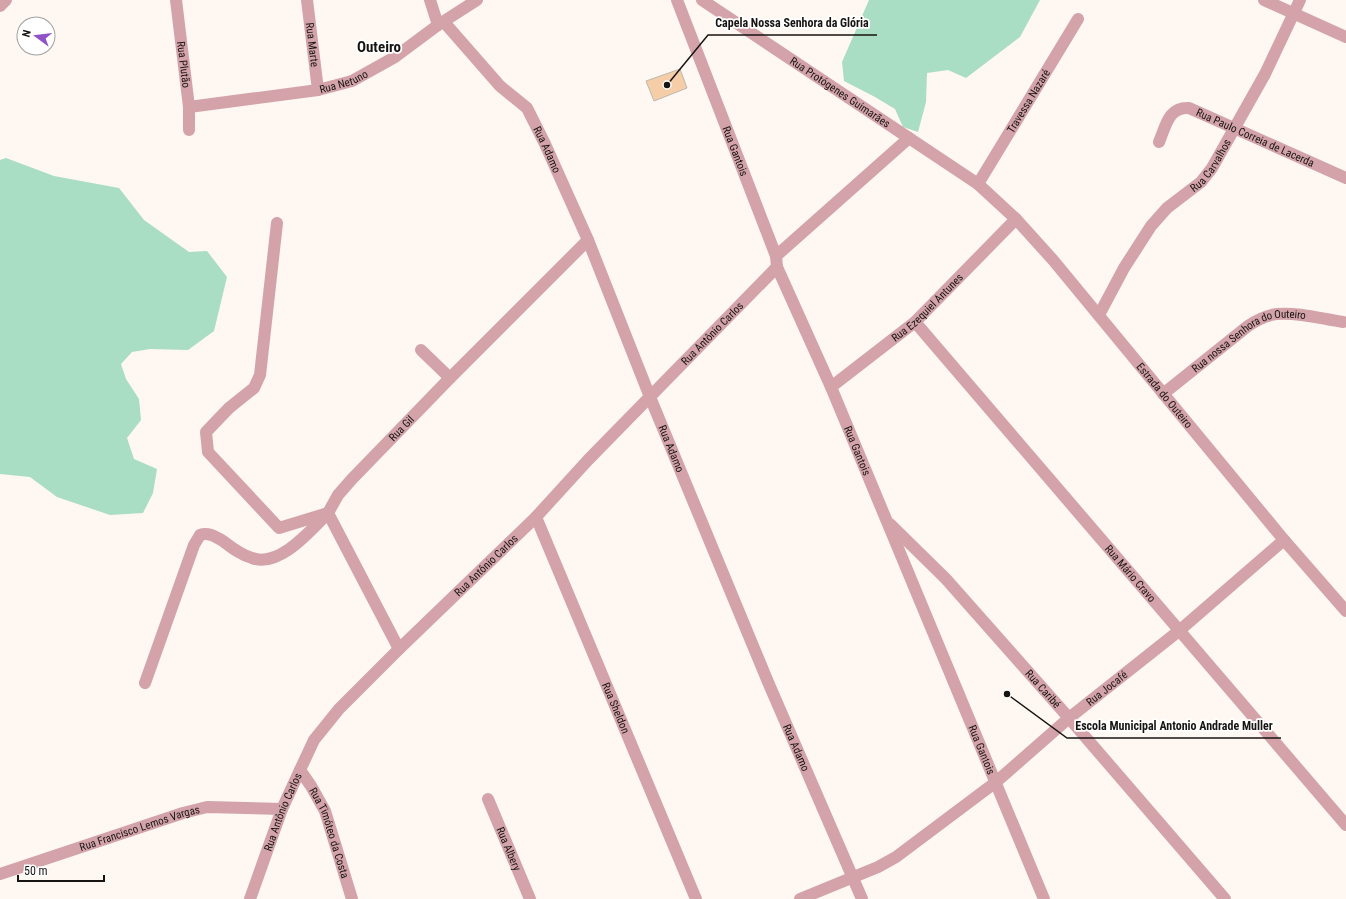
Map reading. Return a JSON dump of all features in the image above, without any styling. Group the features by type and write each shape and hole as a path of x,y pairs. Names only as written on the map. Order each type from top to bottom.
{"street":[{"path":"0,6 6,0"},
{"name":"Rua Plutão","path":"176,0 189,107 189,130"},
{"name":"Rua Marte","path":"307,0 318,90"},
{"path":"430,0 441,24"},
{"name":"Rua Netuno","path":"189,107 318,90 352,81 395,57 477,0"},
{"name":"Rua Gantois","path":"677,0 777,262 831,387 1044,899"},
{"name":"Rua Protógenes Guimarães","path":"702,0 978,184"},
{"path":"1264,0 1346,37"},
{"name":"Rua Carvalhos","path":"1098,315 1124,268 1151,226 1167,208 1201,182 1212,168 1265,74 1300,0"},
{"name":"Travessa Nazaré","path":"978,184 1078,19"},
{"name":"Rua Adamo","path":"441,24 500,86 527,108 545,144 588,240 650,397 768,682 862,899"},
{"name":"Rua Paulo Correia de Lacerda","path":"1159,142 1169,117 1175,111 1182,108 1190,108 1346,178"},
{"name":"Rua Antônio Carlos","path":"250,899 282,809 314,740 339,709 536,517 588,460 650,397 777,262 909,138"},
{"name":"Estrada do Outeiro","path":"978,184 1016,219 1053,260 1284,540 1344,609"},
{"name":"Rua Ezequiel Antunes","path":"831,387 915,322 1016,219"},
{"path":"276,223 260,375 254,388 228,408 206,432 208,452 279,528 328,513 399,649"},
{"name":"Rua Gil","path":"145,683 194,545 200,535 208,534 216,537 237,551 253,559 265,560 283,553 297,544 328,513 338,495 352,479 450,378 588,240"},
{"name":"Rua nossa Senhora do Outeiro","path":"1163,394 1260,318 1276,314 1296,315 1343,322"},
{"name":"Rua Mário Cravo","path":"915,322 1346,825"},
{"path":"421,350 450,378"},
{"name":"Rua Sheldon","path":"536,517 696,899"},
{"name":"Rua Caribé","path":"886,520 946,579 1069,718 1225,899"},
{"name":"Rua Jocafé","path":"800,899 878,867 896,857 996,782 1069,718 1180,630 1284,540"},
{"path":"1344,609 1346,595"},
{"name":"Rua Timóteo da Costa","path":"300,770 325,811 352,899"},
{"name":"Rua Albery","path":"488,799 530,899"},
{"name":"Rua Francisco Lemos Vargas","path":"0,874 183,812 207,807 282,809"}],"green space":[{"path":"869,0 1040,0 1020,37 966,78 948,70 927,73 926,102 918,132 903,127 895,109 844,81 842,62"},
{"path":"6,158 54,176 119,188 144,220 189,252 207,251 227,277 214,331 188,350 150,349 132,352 121,364 126,379 139,399 141,420 127,438 134,459 157,469 153,493 143,513 110,515 57,497 30,477 0,474 0,160"}],"building":[{"path":"680,69 687,88 654,101 646,81"}],"place":[{"name":"Capela Nossa Senhora da Glória","path":"667,85"},
{"name":"Escola Municipal Antonio Andrade Muller","path":"1007,694"}],"district":[{"name":"Outeiro","path":"379,47"}]}
